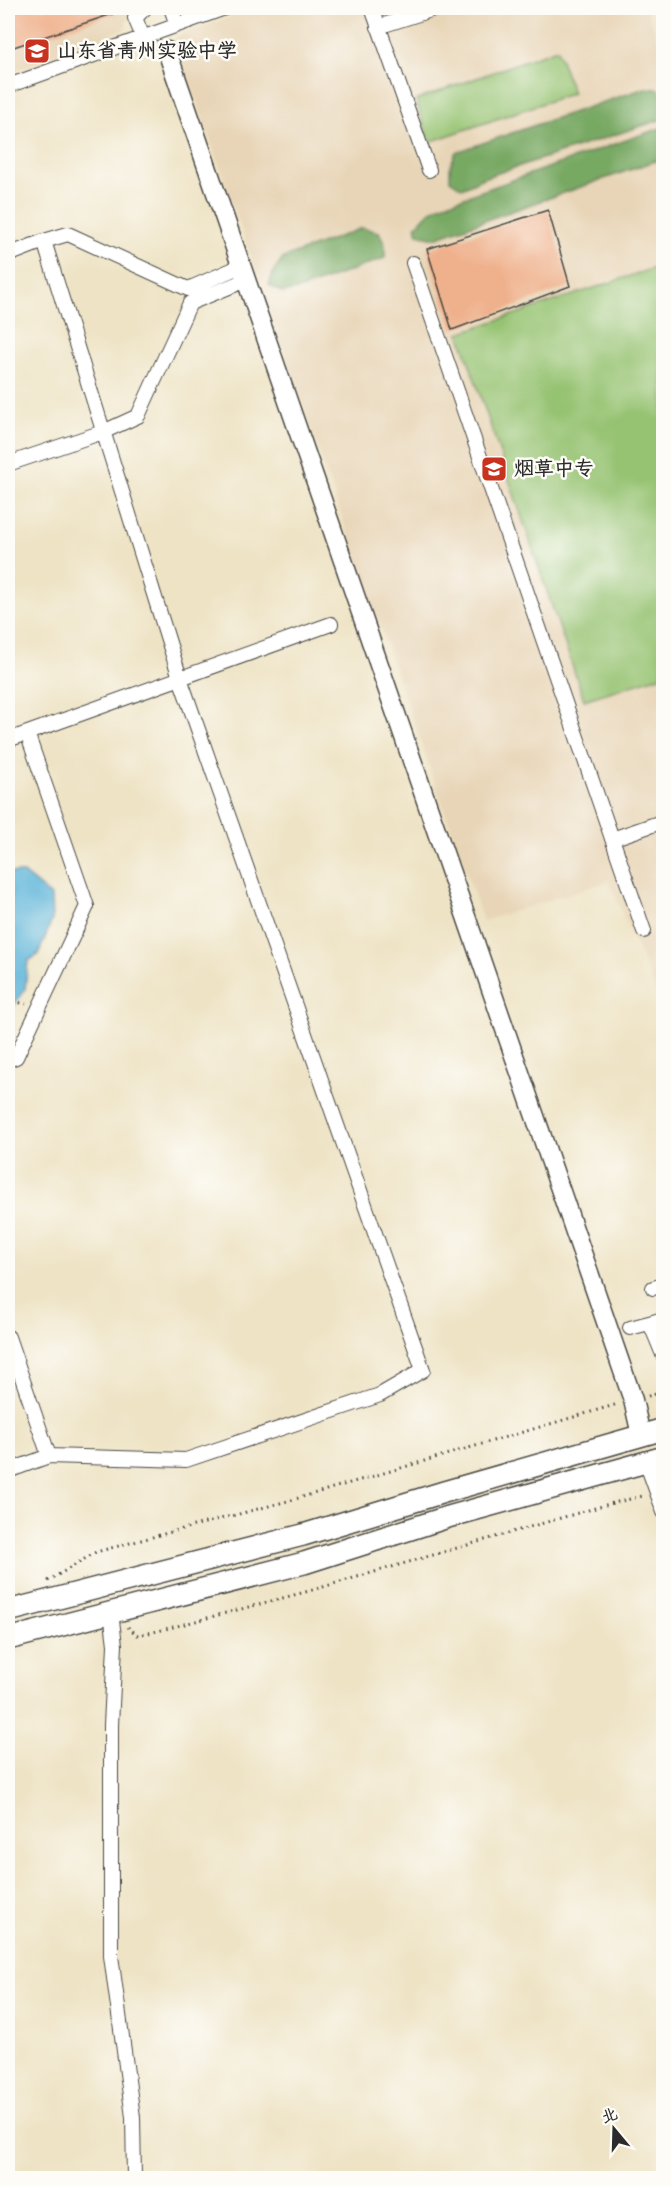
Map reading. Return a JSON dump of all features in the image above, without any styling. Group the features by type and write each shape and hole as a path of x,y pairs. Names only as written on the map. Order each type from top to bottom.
{"main road":[{"path":"8,1611 303,1535 663,1429"},
{"path":"8,1639 304,1563 448,1517 655,1459"}],"street":[{"path":"143,37 135,18 145,8"},
{"path":"171,8 177,25"},
{"path":"8,86 225,8"},
{"path":"372,8 429,170"},
{"path":"378,27 437,8"},
{"path":"167,51 633,1400 641,1435"},
{"path":"8,255 68,234 188,289 244,273"},
{"path":"8,1471 49,1456 186,1460 380,1395 423,1370 180,678 44,242"},
{"path":"413,263 644,931"},
{"path":"8,464 103,432 138,416 190,303 244,273"},
{"path":"8,740 331,624"},
{"path":"8,1060 16,1057 87,906 27,733"},
{"path":"612,839 663,821"},
{"path":"630,1328 663,1319"},
{"path":"650,1323 663,1357"},
{"path":"8,1337 49,1456"},
{"path":"655,1459 657,1493 663,1512"},
{"path":"111,1612 115,1645 111,1725 111,1956 133,2117 134,2178"}],"path":[{"path":"659,8 663,19"},
{"path":"47,1581 96,1552 298,1498 663,1392"},
{"path":"111,1612 137,1635 158,1631 309,1591 609,1504 657,1493"}],"shaded area":[{"name":"山东省青州实验中学","path":"8,8 131,8 125,29 8,73"},
{"name":"烟草中专","path":"257,8 646,8 664,57 663,1004 661,1004 609,881 483,921 175,39 183,33"}],"green space":[{"path":"557,49 573,93 429,142 416,100"},
{"path":"645,88 659,89 663,101 663,119 483,178 462,188 450,180 450,166 456,152"},
{"path":"663,127 663,156 658,160 435,238 418,234 416,226 427,214 439,206"},
{"path":"362,228 379,232 385,245 385,258 301,289 283,293 269,285 274,270 284,258"},
{"path":"663,265 663,675 584,700 459,333"}],"water":[{"path":"8,873 23,873 51,896 52,920 38,955 28,961 25,989 13,1007 8,1023"}],"building":[{"path":"16,8 113,8 115,13 8,49 8,10"},
{"path":"548,210 570,286 452,330 427,249"}],"place":[{"name":"山东省青州实验中学","path":"37,51"},
{"name":"烟草中专","path":"494,469"}]}
